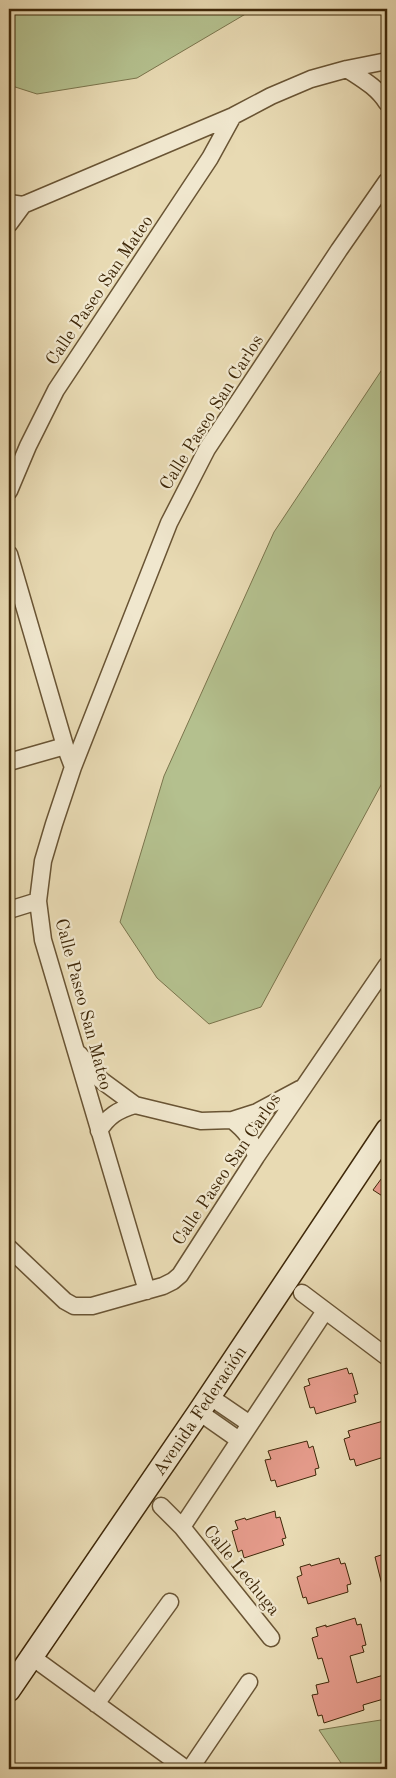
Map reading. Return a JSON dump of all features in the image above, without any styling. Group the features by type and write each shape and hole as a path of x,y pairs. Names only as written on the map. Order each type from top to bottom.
{"main road":[{"name":"Avenida Federación","path":"9,1690 204,1404 387,1130"}],"street":[{"path":"9,224 16,204 233,116 271,96 311,80 347,69 387,61"},
{"path":"347,69 370,83 387,103"},
{"name":"Calle Paseo San Mateo","path":"9,490 28,446 56,390 210,158 233,116"},
{"name":"Calle Paseo San Carlos","path":"73,767 169,523 187,486 207,449 387,181"},
{"path":"9,554 65,746 73,767"},
{"path":"9,762 65,746"},
{"name":"Calle Paseo San Mateo","path":"73,767 43,861 38,901 43,940 147,1291"},
{"path":"9,910 38,901"},
{"name":"Calle Paseo San Carlos","path":"147,1291 173,1281 180,1275 256,1158 387,966"},
{"name":"Calle Paseo San Carlos","path":"75,1049 101,1080 135,1104 201,1122 232,1120 257,1112 306,1085"},
{"path":"99,1132 106,1120 120,1110 135,1104"},
{"path":"232,1120 246,1131 256,1158"},
{"path":"9,1248 65,1301 74,1306 92,1306 147,1291"},
{"path":"302,1293 387,1357"},
{"name":"Calle Lechuga","path":"182,1527 325,1310"},
{"path":"204,1404 250,1424"},
{"path":"204,1404 239,1440"},
{"name":"Calle Lechuga","path":"161,1506 182,1527 270,1638"},
{"path":"96,1704 170,1602"},
{"path":"32,1657 188,1769 249,1682"}],"green space":[{"path":"9,9 254,9 137,78 37,94 9,85"},
{"path":"387,362 387,774 261,1007 209,1024 157,978 120,922 164,776 274,532"},
{"path":"387,1719 387,1769 345,1769 319,1730"}],"building":[{"path":"387,1171 387,1199 373,1190"},
{"path":"347,1368 349,1374 352,1373 358,1394 354,1395 356,1402 316,1414 314,1407 310,1408 304,1387 310,1385 308,1379"},
{"path":"387,1420 387,1456 356,1466 354,1459 350,1460 344,1439 350,1437 348,1431"},
{"path":"307,1441 309,1448 313,1446 319,1468 315,1469 316,1475 277,1487 275,1480 271,1481 265,1460 271,1459 268,1451"},
{"path":"275,1511 276,1518 280,1517 286,1538 282,1539 284,1545 244,1558 242,1550 238,1552 232,1531 238,1529 235,1521 245,1518 246,1520"},
{"path":"387,1553 387,1589 383,1589 375,1557"},
{"path":"339,1558 341,1564 345,1563 351,1584 347,1585 348,1592 308,1604 306,1597 303,1598 297,1577 302,1575 300,1567"},
{"path":"355,1618 357,1625 361,1624 366,1645 362,1646 364,1652 350,1656 357,1683 387,1674 387,1698 363,1705 364,1710 324,1723 322,1715 318,1716 312,1695 318,1694 316,1685 329,1682 322,1658 318,1659 312,1638 318,1636 316,1628 326,1625 326,1627"}]}
